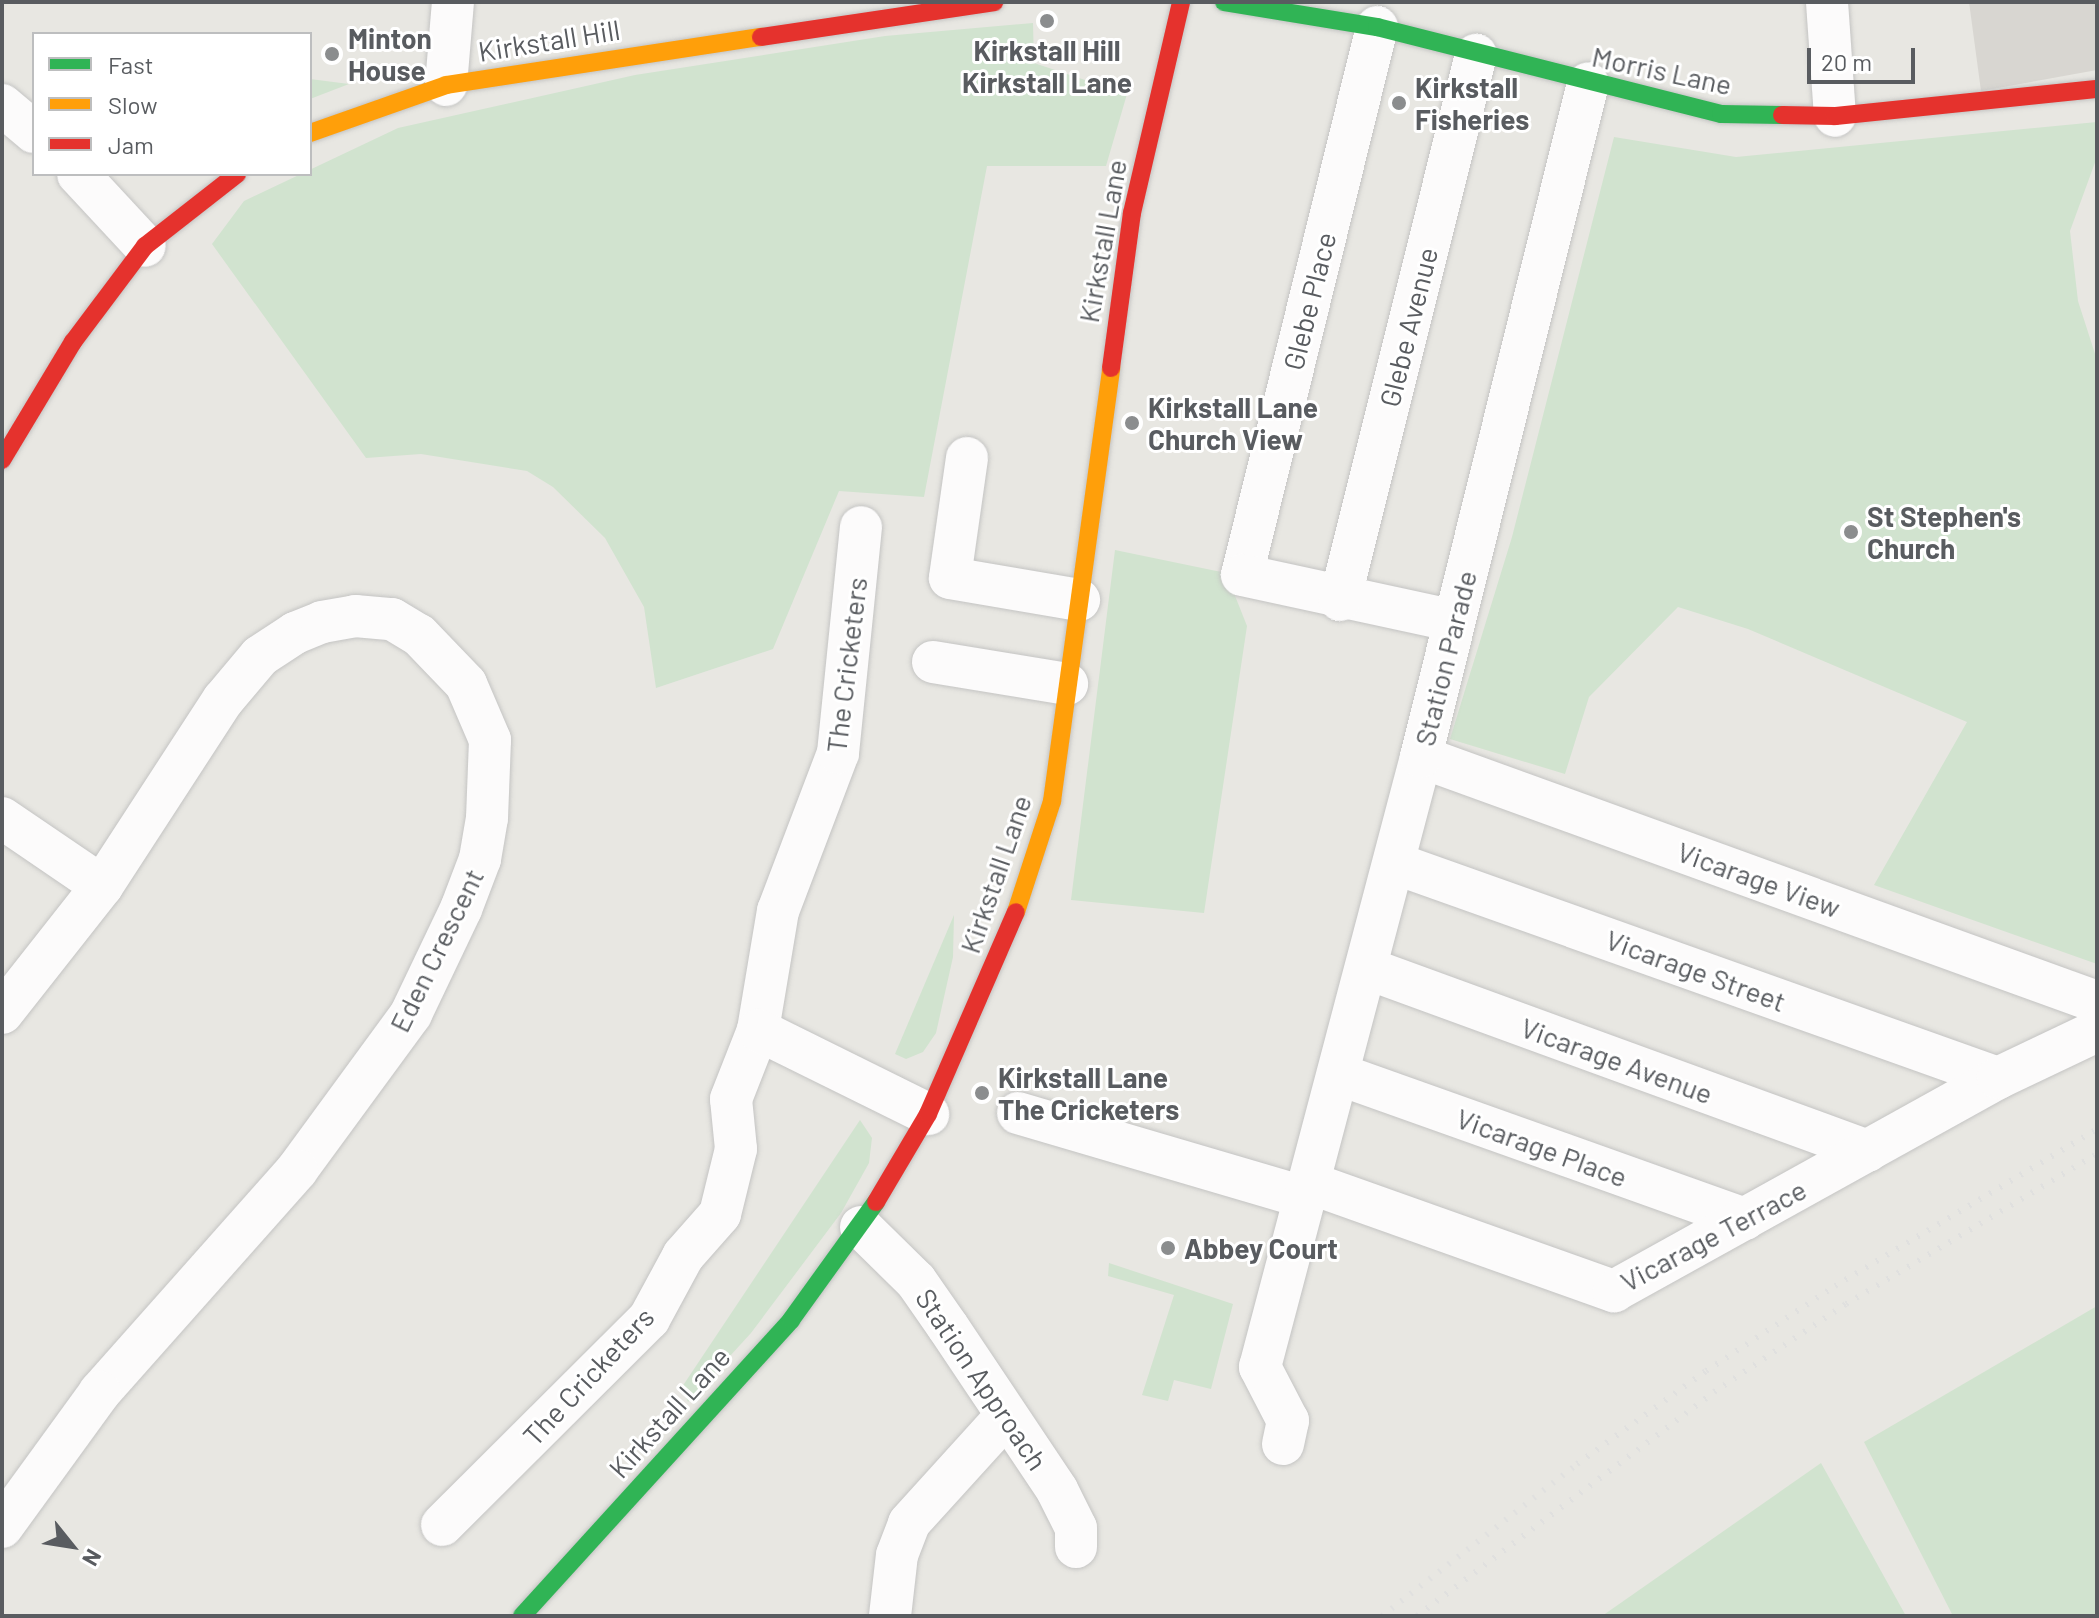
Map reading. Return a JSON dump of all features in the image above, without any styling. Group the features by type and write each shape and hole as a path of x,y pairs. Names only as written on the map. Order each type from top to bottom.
{"street":[{"path":"446,85 453,2"},
{"name":"Kirkstall Hill","path":"312,132 446,85 994,2"},
{"name":"Kirkstall Lane","path":"522,1616 791,1320 861,1227 928,1114 1019,905 1052,801 1132,213 1181,2"},
{"name":"Morris Lane","path":"1224,2 1377,27 1476,55 1721,114 1835,116 2097,89"},
{"path":"1827,2 1835,116"},
{"name":"Glebe Place","path":"1340,600 1242,575 1377,27"},
{"name":"Glebe Avenue","path":"1340,600 1476,55"},
{"name":"Station Parade","path":"1283,1444 1288,1421 1260,1367 1394,863 1588,83"},
{"path":"2,105 32,130"},
{"path":"80,176 145,246"},
{"path":"2,460 73,342 145,246 234,176"},
{"path":"967,458 950,578 1079,600"},
{"name":"The Cricketers","path":"442,1525 649,1319 683,1256 720,1214 736,1149 731,1099 758,1030 778,911 838,753 861,527"},
{"path":"1340,600 1454,621"},
{"name":"Eden Crescent","path":"2,1013 102,886 223,700 260,656 295,633 355,616 392,619 419,635 450,663 479,710 490,740 492,778 480,859 411,1014 297,1170 100,1392 2,1527"},
{"path":"933,662 1067,684"},
{"name":"Vicarage View","path":"1421,757 2097,1002"},
{"path":"2,818 102,886"},
{"name":"Vicarage Street","path":"1394,863 1998,1078"},
{"name":"Vicarage Avenue","path":"1366,968 1868,1151"},
{"path":"758,1030 928,1114"},
{"name":"Vicarage Terrace","path":"1018,1113 1305,1204 1614,1291 1998,1078 2097,1031"},
{"name":"Vicarage Place","path":"1338,1074 1745,1219"},
{"name":"Station Approach","path":"861,1227 916,1281 1057,1490 1076,1528 1076,1547"},
{"path":"890,1616 897,1555 909,1523 1005,1417"}],"shaded area":[{"path":"1969,2 2097,2 2097,70 1981,91"}],"green space":[{"path":"1033,23 1034,63 1127,94 1106,166 987,166 924,497 839,491 773,649 656,688 644,607 605,538 553,487 527,471 421,454 366,458 212,244 244,201 297,176 312,176 312,169 398,128 635,75 885,36"},
{"path":"312,79 349,84 312,98"},
{"path":"2097,122 2097,157 2070,231 2078,301 2097,360 2097,964 1874,885 1967,722 1748,629 1678,607 1589,697 1565,774 1450,739 1512,537 1614,137 1736,157"},
{"path":"1115,550 1226,573 1247,626 1204,913 1071,900"},
{"path":"954,915 953,957 936,1033 923,1052 906,1059 895,1054"},
{"path":"860,1120 872,1138 869,1163 841,1213 751,1333 688,1402 682,1387"},
{"path":"1109,1263 1233,1304 1211,1389 1174,1380 1168,1401 1142,1395 1174,1295 1108,1276"},
{"path":"2097,1306 2097,1616 1953,1616 1864,1442"},
{"path":"1821,1463 1906,1616 1602,1616"}],"railway":[{"path":"1382,1616 1577,1464 1706,1371 1835,1286 2097,1129"},
{"path":"1417,1616 1714,1392 1846,1304 2097,1154"}],"traffic: fast":[{"path":"1224,2 1377,27 1721,114 1782,115"},
{"path":"522,1616 791,1320 876,1202"}],"traffic: slow":[{"path":"312,132 446,85 761,37"},
{"path":"1016,912 1052,801 1111,368"}],"traffic: jam":[{"path":"761,37 994,2"},
{"path":"1111,368 1132,213 1181,2"},
{"path":"1782,115 1835,116 2097,89"},
{"path":"2,460 73,342 145,246 234,176"},
{"path":"876,1202 928,1114 1016,912"}],"place":[{"name":"Kirkstall Hill Kirkstall Lane","path":"1047,21"},
{"name":"Minton House","path":"332,54"},
{"name":"Kirkstall Fisheries","path":"1399,103"},
{"name":"Kirkstall Lane Church View","path":"1132,423"},
{"name":"St Stephen's Church","path":"1851,532"},
{"name":"Kirkstall Lane The Cricketers","path":"982,1093"},
{"name":"Abbey Court","path":"1168,1248"}]}
